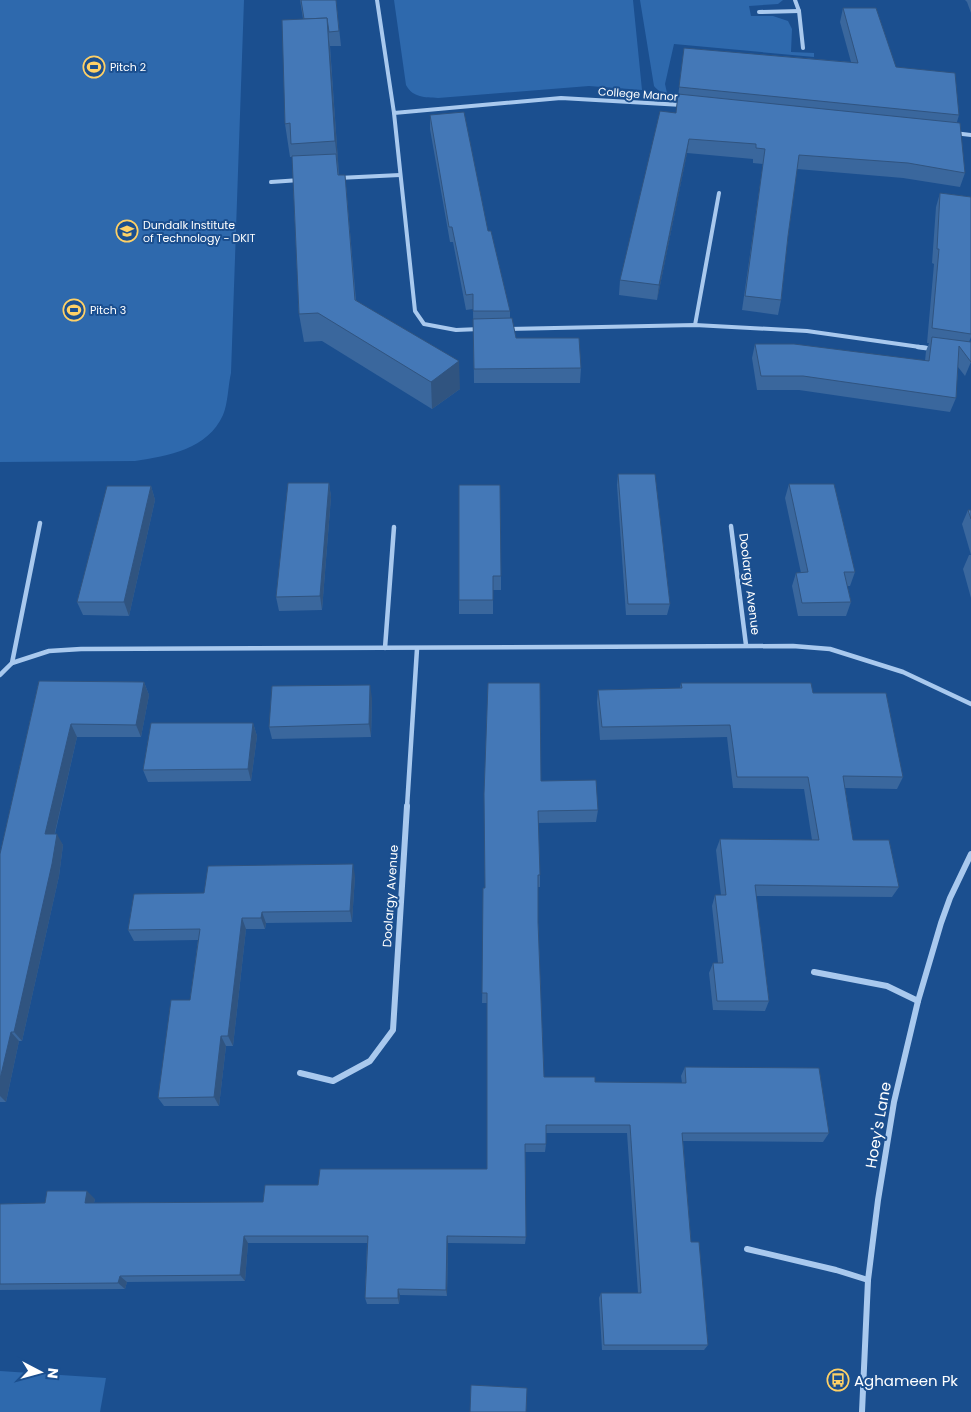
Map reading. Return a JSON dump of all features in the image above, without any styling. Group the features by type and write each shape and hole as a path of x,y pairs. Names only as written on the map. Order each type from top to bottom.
{"street":[{"path":"377,0 394,113 415,311 424,324 456,330 486,329"},
{"path":"795,0 800,11 803,48"},
{"path":"759,12 800,11"},
{"name":"College Manor","path":"394,113 561,98 650,102 688,106"},
{"path":"952,133 971,135"},
{"path":"336,178 400,175"},
{"path":"270,182 308,180"},
{"path":"695,325 719,193"},
{"path":"506,329 695,325 807,330 940,350"},
{"path":"12,663 40,523"},
{"name":"Doolargy Avenue","path":"731,526 746,645"},
{"path":"385,648 394,527"},
{"name":"Doolargy Avenue","path":"0,675 12,663 49,651 73,650 385,648 417,650 793,646 830,650 903,672 971,704"},
{"name":"Doolargy Avenue","path":"300,1073 333,1081 370,1061 393,1030 417,650"},
{"name":"Hoey's Lane","path":"862,1412 868,1280 878,1200 894,1102 918,1001 941,923 950,898 971,854"},
{"path":"814,972 888,986 918,1001"},
{"path":"747,1249 836,1270 868,1280"}],"shaded area":[{"name":"Dundalk Institute of Technology - DKIT","path":"0,0 244,0 231,373 225,410 216,427 208,436 186,449 135,461 0,462"},
{"path":"394,0 633,0 642,90 589,86 438,98 416,95 406,85"},
{"path":"640,0 783,0 778,4 749,6 751,16 773,16 788,21 792,29 791,52 814,53 814,57 674,44 665,84 667,93 661,92 654,86"},
{"path":"0,1371 106,1378 100,1412 0,1412"}],"building":[{"path":"301,0 336,0 339,31 329,32 327,18 304,19"},
{"path":"843,8 876,8 896,67 955,73 959,115 679,87 684,48 858,63"},
{"path":"327,18 335,141 291,144 290,123 285,124 282,20"},
{"path":"678,94 960,123 965,173 908,163 799,155 781,300 745,296 765,149 756,148 756,144 689,139 659,285 620,280 660,111 676,113"},
{"path":"464,112 488,231 491,231 510,311 473,311 473,294 466,295 452,227 449,227 430,115"},
{"path":"336,154 338,175 345,175 355,300 459,361 431,382 318,313 299,314 292,156"},
{"path":"940,193 971,197 971,334 932,328 939,249 937,249"},
{"path":"512,318 516,338 579,338 581,368 474,369 473,319"},
{"path":"932,337 971,342 971,362 959,346 956,398 803,376 761,376 755,344 794,344 929,361"},
{"path":"618,474 655,474 670,604 628,604"},
{"path":"288,483 329,483 320,596 276,597"},
{"path":"789,484 834,484 855,572 844,572 851,602 802,603 796,573 808,572"},
{"path":"459,485 500,485 501,576 493,576 493,600 459,600"},
{"path":"107,486 151,486 124,602 77,602"},
{"path":"39,681 144,682 136,725 71,724 45,834 57,834 52,864 14,1032 11,1032 0,1079 0,854"},
{"path":"488,683 540,683 541,781 596,780 598,810 538,811 540,875 538,875 538,922 544,1077 595,1077 595,1082 686,1083 685,1067 819,1068 829,1133 682,1133 691,1242 699,1242 708,1345 604,1345 601,1293 641,1293 630,1125 546,1125 546,1144 525,1144 526,1237 447,1236 446,1290 398,1289 398,1298 365,1298 368,1236 244,1236 240,1275 120,1276 118,1283 0,1284 0,1204 45,1203 47,1191 87,1191 85,1203 263,1202 265,1185 318,1185 320,1169 487,1169 487,993 482,993 483,888 485,888 484,794"},
{"path":"681,683 811,683 813,693 886,693 903,777 843,776 853,840 889,840 899,887 755,885 769,1001 717,1001 713,963 723,963 715,895 726,895 720,839 819,840 808,777 737,777 730,725 602,727 598,690 682,688"},
{"path":"370,685 369,724 269,727 272,686"},
{"path":"151,723 253,723 248,769 143,770"},
{"path":"353,864 350,911 262,912 261,918 242,918 228,1036 221,1036 214,1097 158,1098 171,1000 190,1000 200,929 128,930 134,894 204,893 208,866"},
{"path":"471,1385 527,1388 526,1412 470,1412"}],"place":[{"name":"Pitch 2","path":"94,67"},
{"name":"Dundalk Institute of Technology - DKIT","path":"127,231"},
{"name":"Pitch 3","path":"74,310"},
{"name":"Aghameen Pk","path":"838,1380"}]}
